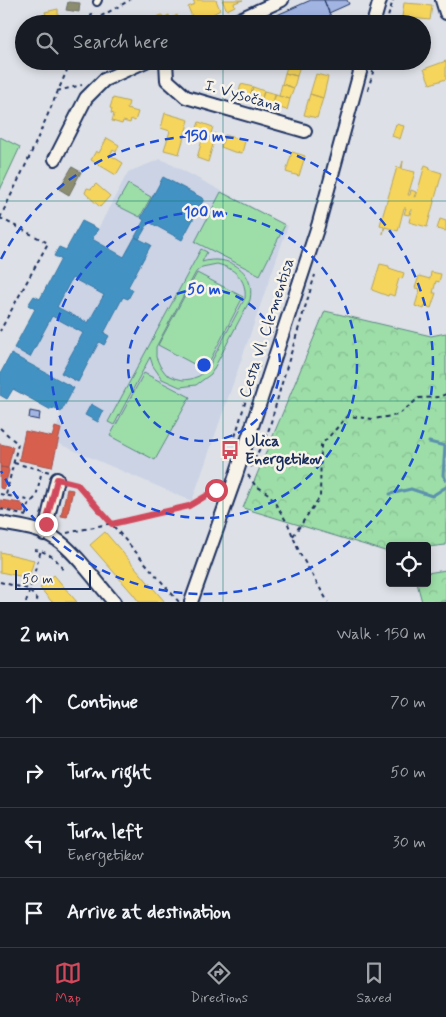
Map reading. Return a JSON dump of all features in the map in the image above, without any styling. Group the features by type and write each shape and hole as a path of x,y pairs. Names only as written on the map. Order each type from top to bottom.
{"street":[{"path":"249,15 282,0"},
{"path":"376,15 380,0"},
{"path":"442,0 446,13"},
{"path":"55,159 86,98 104,80 126,70"},
{"name":"I. Vysočana","path":"166,70 167,80 186,97 305,131"},
{"name":"Cesta Vl. Clementisa","path":"191,602 233,484 318,226 361,70"},
{"path":"44,534 57,479"},
{"path":"0,523 56,538 68,549 114,602"}],"path":[{"path":"103,15 130,0"},
{"path":"389,15 393,0"},
{"path":"91,15 98,1"},
{"path":"0,331 48,243 0,218 30,158 67,70"},
{"path":"57,91 85,84"},
{"path":"233,444 247,396 260,362"},
{"path":"292,536 320,497 321,445 348,416 373,419 398,415 419,398 439,397 446,394"},
{"path":"0,428 18,444 6,495"},
{"path":"14,463 51,472 57,479 77,484 179,602"},
{"path":"26,515 28,505 36,497 42,470"},
{"path":"248,475 255,485 270,495 288,524 300,554 328,602"},
{"path":"220,496 224,487"},
{"path":"67,533 189,506 216,490"},
{"path":"0,494 32,501"},
{"path":"34,550 41,550 57,561 63,568 63,571"},
{"path":"26,602 41,550"},
{"path":"0,582 28,589 39,602"}],"shaded area":[{"path":"161,159 288,226 192,501 57,443 57,428 61,412 74,388 11,354 35,309 28,305 34,296 40,299 61,260 54,256 59,247 66,250 82,221 98,229 128,172"}],"green space":[{"path":"0,137 20,147 0,190"},
{"path":"128,184 151,197 140,217 116,205"},
{"path":"221,192 285,225 260,275 195,242"},
{"path":"201,249 207,252 202,262 221,260 238,267 249,280 251,289 250,300 211,374 196,385 180,387 162,379 153,366 150,357 114,425 108,422","holes":["217,264 229,268 242,280 245,298 207,370 199,376 183,380 166,374 156,357 156,347 196,272 202,267"]},
{"path":"197,273 243,297 205,370 158,345"},
{"path":"325,311 431,336 446,333 446,545 431,547 431,542 386,542 385,551 243,508"},
{"path":"144,373 190,397 155,460 110,436"},
{"path":"446,570 446,602 422,602 418,587 431,587 431,572"}],"building: Homes":[{"path":"193,0 216,0 220,10 214,15 191,15 188,7 195,4"},
{"path":"222,0 243,0 234,3 235,6 227,10"},
{"path":"404,3 432,5 431,15 402,15"},
{"path":"58,9 58,15 46,15 45,12"},
{"path":"446,61 446,79 430,84 424,70 431,70 431,66"},
{"path":"286,70 299,70 297,76 285,73"},
{"path":"285,73 297,76 294,88 282,84"},
{"path":"316,74 328,77 323,98 310,94"},
{"path":"241,84 253,87 249,99 238,96"},
{"path":"282,84 294,88 290,99 279,96"},
{"path":"253,87 264,91 261,102 249,99"},
{"path":"264,91 276,94 272,106 261,102"},
{"path":"310,94 323,98 317,118 304,115"},
{"path":"275,95 290,99 287,110 272,106"},
{"path":"113,98 129,102 127,109 138,112 135,121 131,119 130,123 123,121 122,124 112,121 114,114 111,113 112,109 110,108"},
{"path":"165,113 189,120 179,154 164,150 170,131 161,128"},
{"path":"199,122 213,127 211,133 216,134 208,162 197,158 202,140 206,141 207,137 195,134"},
{"path":"396,124 404,126 400,139 392,136"},
{"path":"225,135 245,141 242,153 221,147"},
{"path":"107,138 119,145 116,152 113,150 110,155 123,163 116,175 91,160 96,151 99,153"},
{"path":"292,152 305,156 299,176 286,172"},
{"path":"403,161 402,169 415,172 408,195 410,195 411,190 416,192 414,197 416,197 425,165 430,167 429,169 442,173 427,227 409,222 412,210 410,210 409,215 404,214 406,208 404,208 398,231 385,227 383,234 384,227 380,225 397,167 401,168"},
{"path":"96,184 110,196 100,207 85,193 87,188 91,189"},
{"path":"440,219 446,221 446,231 437,229"},
{"path":"380,264 404,273 402,279 399,278 394,296 389,294 388,296 372,290"},
{"path":"431,272 441,274 439,282 436,281 433,293 436,293 431,308 425,306 424,309 415,306 420,289 415,288 419,276 430,279"},
{"path":"105,532 165,602 139,602 90,545"},
{"path":"0,552 34,560 29,578 0,572"},
{"path":"54,575 77,602 52,602 40,588"}],"building: Shops":[{"path":"55,427 61,429 52,467 19,460 25,431 52,437"},
{"path":"0,444 13,447 8,468 0,467"},
{"path":"0,467 8,468 9,471 4,489 0,488"},
{"path":"67,489 73,490 67,517 61,516"},
{"path":"0,500 21,503 25,506 23,513 0,508"}],"building: Schools":[{"path":"163,177 204,199 182,240 149,222 139,239 135,237 144,220 141,218"},
{"path":"82,221 98,229 92,239 124,257 135,237 151,245 128,287 133,290 128,299 123,297 104,333 109,336 104,345 99,342 78,382 61,373 83,333 52,316 30,357 14,348 35,309 28,305 34,296 40,299 61,259 54,256 59,247 66,250","holes":["72,278 104,295 88,323 57,307"]},
{"path":"11,354 74,388 61,412 53,408 51,410 13,389 7,399 0,395 0,374"},
{"path":"91,404 103,411 98,422 85,415"}],"building: Industry":[{"path":"68,2 80,3 79,12 66,10"},
{"path":"72,167 81,172 69,195 59,189"}],"building: Other":[{"path":"311,0 324,0 330,15 277,15"},
{"path":"324,0 347,0 349,4 329,13"},
{"path":"30,411 40,413 39,420 29,418"}],"waterway":[{"path":"429,442 445,446 443,475 446,480"},
{"path":"390,494 411,489 432,496 446,487"}],"place":[{"name":"Ulica Energetikov","path":"230,450"}],"route":[{"path":"46,524 57,479 77,484 112,524 189,506 216,490"}]}
